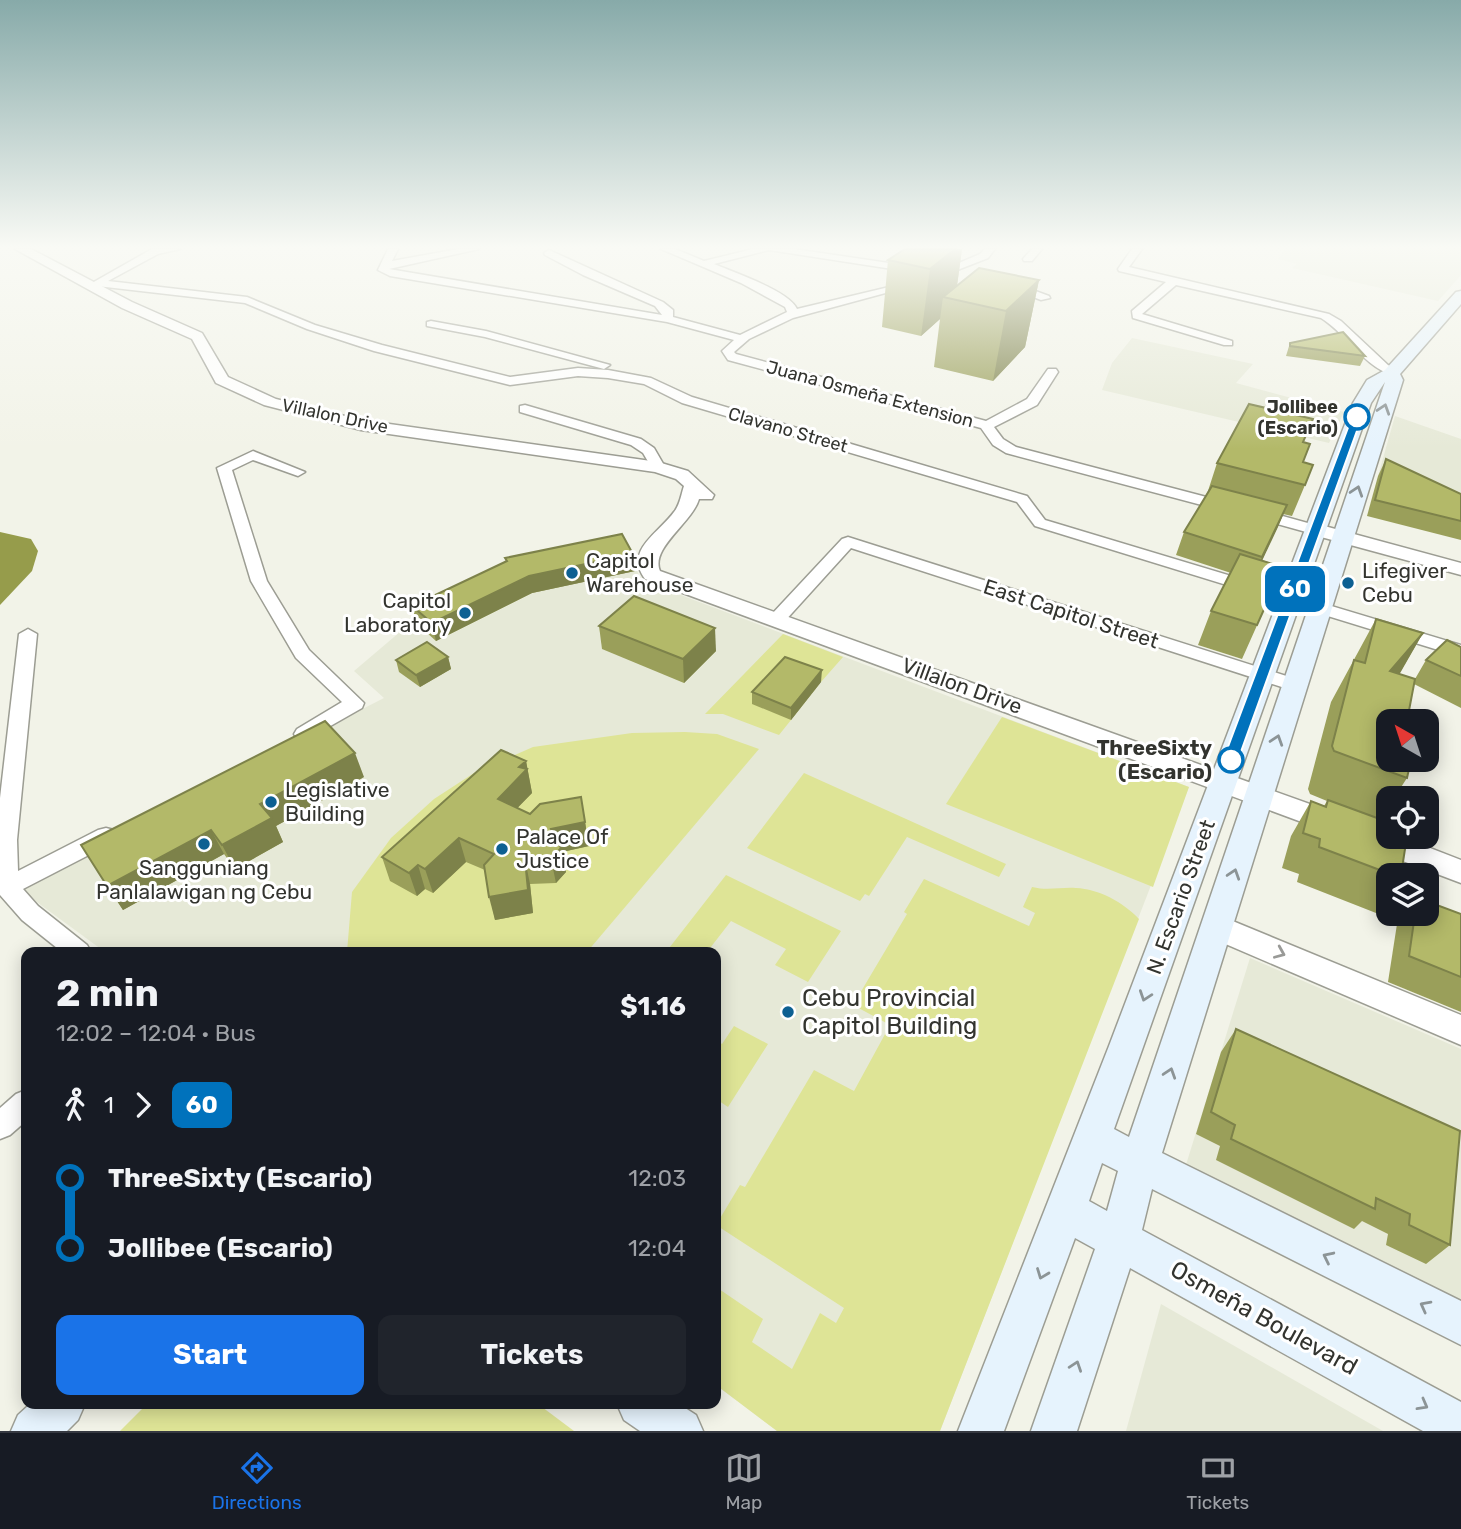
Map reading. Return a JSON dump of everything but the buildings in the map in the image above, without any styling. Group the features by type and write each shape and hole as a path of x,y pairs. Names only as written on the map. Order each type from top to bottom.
{"main road":[{"name":"N. Escario Street","path":"981,1431 1094,1139 1364,399 1380,376 1392,373 1443,316"},
{"name":"N. Escario Street","path":"1054,1431 1119,1239 1140,1162 1394,380 1392,373"},
{"path":"1094,1139 1461,1324"},
{"name":"Osmeña Boulevard","path":"1067,1211 1461,1427"},
{"path":"34,1431 57,1409"},
{"path":"647,1409 680,1431"}],"street":[{"name":"Villalon Drive","path":"157,316 197,336 204,343 216,374 222,380 270,402 361,425 658,467 682,475 694,485 687,508 675,526 656,543 646,560 648,571 663,579 1259,795 1461,872"},
{"name":"Clavano Street","path":"284,316 378,348 510,381 578,372 647,381 687,400 1022,499 1040,523 1461,651"},
{"path":"648,316 742,339 788,316"},
{"path":"1137,316 1228,343"},
{"path":"1320,316 1333,319 1392,373"},
{"path":"431,324 486,334 608,366 626,372 629,377"},
{"name":"Juana Osmeña Extension","path":"742,339 728,351 732,356 986,425 998,442 1011,450 1317,530"},
{"path":"986,425 1032,402 1052,372"},
{"path":"525,409 636,442 649,451 658,467"},
{"path":"287,743 355,703 302,654 259,581 223,468 253,455 298,472"},
{"path":"1317,530 1461,569"},
{"name":"East Capitol Street","path":"778,619 848,542 1295,685"},
{"path":"28,634 6,840 7,887 30,913 73,947"},
{"path":"7,887 129,824"},
{"path":"1218,927 1461,1030"},
{"path":"0,1126 21,1107"}],"shaded area":[{"path":"1132,338 1253,364 1236,383 1344,412 1329,443 1102,390 1112,363"},
{"path":"1395,416 1461,439 1461,515 1378,476"},
{"path":"0,532 31,539 38,551 32,571 0,605"},
{"path":"628,549 641,580 1189,787 940,1431 777,1431 721,1389 721,947 98,947 15,886 384,698 354,671 414,620 503,576"},
{"path":"783,634 843,657 821,682 785,669 791,720 779,735 723,714 705,714"},
{"path":"1002,717 1189,787 1153,887 946,804"},
{"path":"632,733 717,734 759,749 591,947 347,947 352,892 391,838 434,799 474,773 533,747"},
{"path":"804,773 1006,864 999,877 907,837 869,896 865,894 860,901 747,848"},
{"path":"726,875 841,931 808,982 775,965 786,949 731,921 711,947 670,947"},
{"path":"924,879 1029,926 1035,913 1023,907 1032,887 1093,891 1118,902 1139,919 940,1431 777,1431 721,1389 721,1290 763,1319 752,1342 792,1369 820,1313 836,1323 844,1308 721,1228 721,1217 740,1185 745,1187 814,1070 854,1091 890,1025 853,1005 907,914 904,912"},
{"path":"1250,958 1461,1049 1461,1300 1185,1168"},
{"path":"734,1026 768,1044 728,1107 721,1102 722,1044"},
{"path":"1161,1304 1383,1431 1126,1431"},
{"path":"142,1409 545,1409 574,1431 120,1431"}],"bus line":[{"name":"60","path":"1231,760 1357,417"}],"place":[{"name":"Jollibee (Escario)","path":"1357,417"},
{"name":"Capitol Warehouse","path":"572,573"},
{"name":"Lifegiver Cebu","path":"1348,583"},
{"name":"Capitol Laboratory","path":"465,613"},
{"name":"ThreeSixty (Escario)","path":"1231,760"},
{"name":"Legislative Building","path":"271,802"},
{"name":"Sangguniang Panlalawigan ng Cebu","path":"204,844"},
{"name":"Palace Of Justice","path":"502,849"},
{"name":"Cebu Provincial Capitol Building","path":"788,1012"}]}
